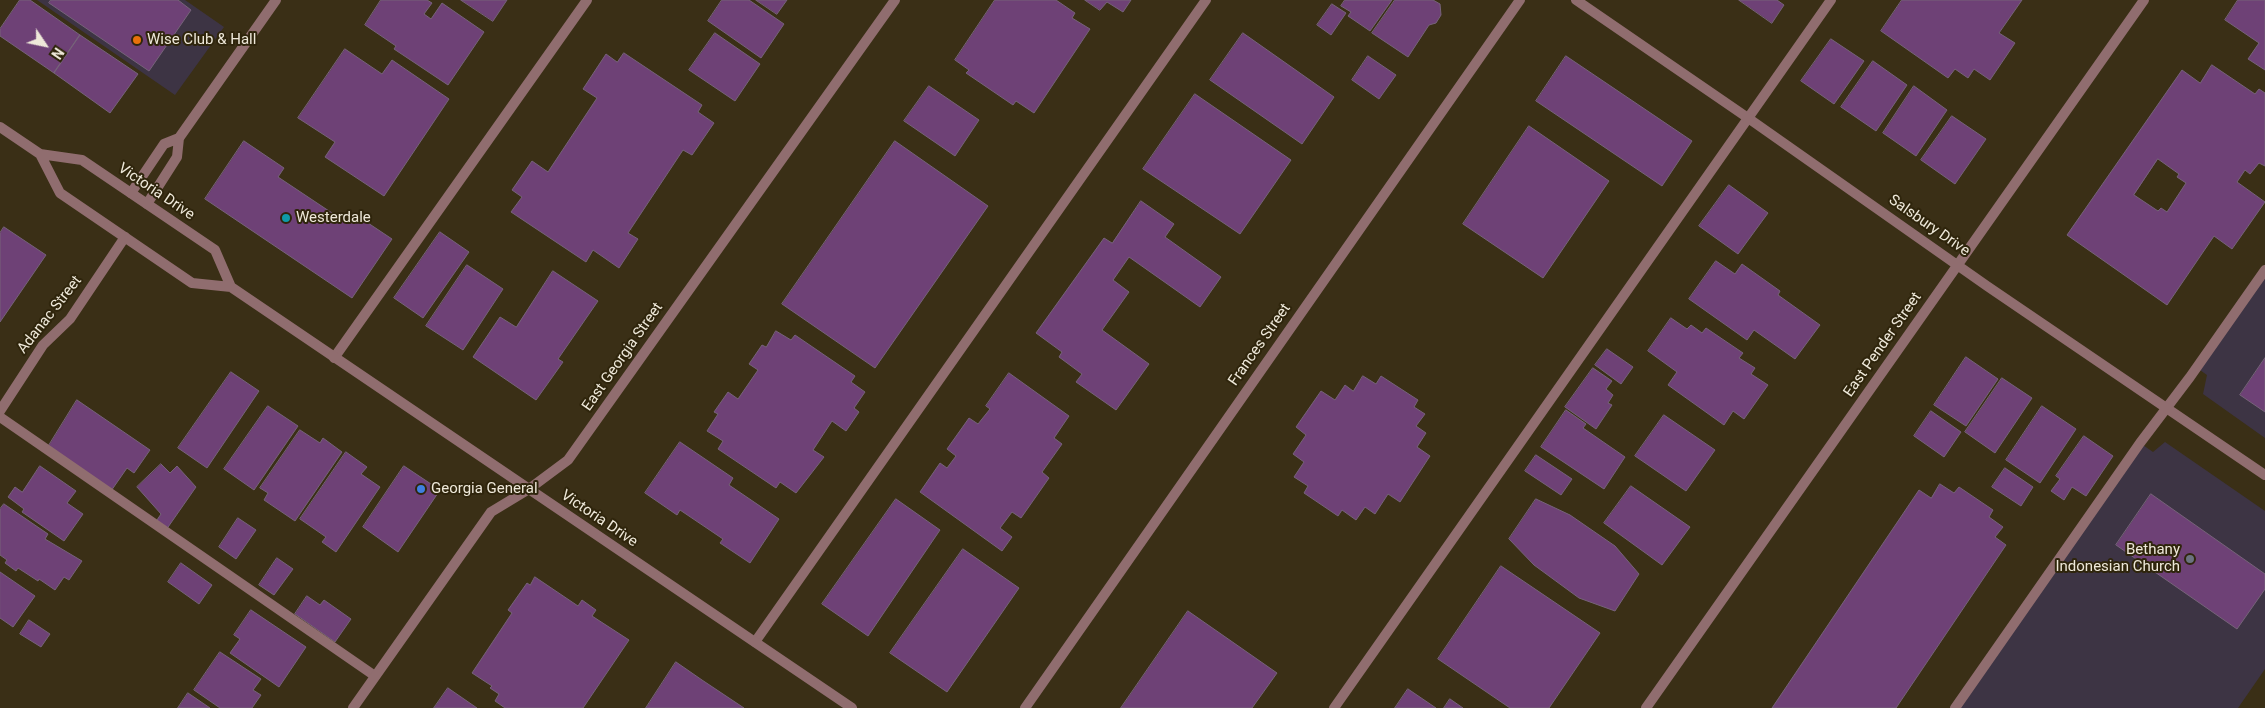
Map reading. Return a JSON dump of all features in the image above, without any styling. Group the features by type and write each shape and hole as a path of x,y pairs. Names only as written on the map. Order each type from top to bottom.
{"street":[{"path":"147,204 177,158 179,138 276,0"},
{"path":"334,358 586,0"},
{"name":"East Georgia Street","path":"353,708 491,512 529,489 568,460 895,0"},
{"path":"755,642 1206,0"},
{"name":"Frances Street","path":"1025,708 1520,0"},
{"name":"Salsbury Drive","path":"1576,0 2265,475"},
{"path":"1334,708 1831,0"},
{"name":"East Pender Street","path":"1646,708 2144,0"},
{"name":"Victoria Drive","path":"0,127 40,154 82,160 215,250 231,287"},
{"path":"131,193 164,144 179,138"},
{"name":"Victoria Drive","path":"40,154 60,193 192,283 231,287 852,708"},
{"name":"Adanac Street","path":"0,411 43,345 70,319 125,237"},
{"path":"1955,708 2265,270"},
{"path":"0,417 375,676"}],"shaded area":[{"path":"37,0 185,0 224,27 175,95"},
{"path":"2265,270 2265,438 2203,394 2207,375 2197,368"},
{"path":"2165,442 2265,511 2265,669 2238,708 1955,708 2140,443 2153,452"}],"building":[{"path":"20,0 30,0 80,35 54,73 0,36 0,29"},
{"name":"Wise Club & Hall","path":"51,0 178,0 191,10 149,71 49,3"},
{"path":"381,0 427,0 432,3 424,14 431,19 442,3 484,32 448,85 394,49 396,46 365,25"},
{"path":"461,0 507,0 493,21"},
{"path":"722,0 749,0 784,24 761,58 708,21"},
{"path":"756,0 787,0 777,14"},
{"path":"995,0 1056,0 1075,13 1072,18 1090,29 1034,113 1016,101 1013,105 966,73 969,70 955,60"},
{"path":"1085,0 1131,0 1123,12 1107,2 1100,10"},
{"path":"1345,0 1392,0 1370,31 1348,16 1351,12 1341,6"},
{"path":"1395,0 1433,0 1440,4 1441,15 1436,23 1429,25 1408,57 1372,33"},
{"path":"1739,0 1777,0 1784,5 1772,23"},
{"path":"1902,0 2022,0 1999,33 2015,43 1990,80 1974,69 1968,78 1955,69 1948,78 1881,31"},
{"path":"2238,0 2265,0 2265,70 2248,59 2259,43 2225,20"},
{"path":"1332,4 1346,13 1331,35 1317,25"},
{"path":"715,33 760,64 735,101 689,70"},
{"path":"1243,33 1334,97 1302,144 1210,80"},
{"path":"80,35 138,74 110,113 54,73"},
{"path":"1831,39 1864,61 1834,104 1801,81"},
{"path":"345,49 382,74 392,60 449,99 384,196 325,157 335,142 298,118"},
{"path":"624,53 702,105 698,112 714,123 692,155 683,150 628,233 638,239 619,268 593,250 586,262 511,212 522,197 512,190 532,161 548,172 597,98 583,89 606,54 617,62"},
{"path":"1368,56 1396,75 1379,99 1352,80"},
{"path":"1566,56 1692,141 1662,186 1536,101"},
{"path":"1873,61 1907,85 1876,131 1841,107"},
{"path":"2212,65 2255,94 2259,89 2265,93 2265,166 2259,163 2250,174 2245,170 2237,182 2265,202 2232,249 2214,236 2167,305 2067,235 2182,70 2200,83","holes":["2158,159 2179,174 2177,177 2186,183 2167,212 2161,208 2158,211 2134,195"]},
{"path":"929,86 979,120 955,156 904,121"},
{"path":"1914,86 1947,110 1916,156 1883,133"},
{"path":"1195,94 1291,160 1240,234 1143,169"},
{"path":"1952,116 1986,139 1955,184 1921,160"},
{"path":"1529,126 1609,181 1543,278 1463,224"},
{"name":"Westerdale","path":"244,141 284,168 278,177 347,223 353,213 392,239 352,298 205,199"},
{"path":"895,141 988,206 875,368 782,304"},
{"path":"1729,185 1768,213 1738,254 1699,226"},
{"path":"1141,201 1174,224 1165,237 1221,277 1200,307 1129,257 1113,280 1129,292 1102,330 1149,364 1116,410 1076,382 1082,374 1059,357 1062,352 1036,333 1104,238 1112,243"},
{"path":"4,227 46,255 0,322 0,233"},
{"path":"440,232 469,252 423,318 394,298"},
{"path":"1716,261 1735,274 1742,264 1780,291 1778,295 1820,325 1795,359 1754,330 1747,340 1689,299"},
{"path":"467,265 503,289 463,350 426,326"},
{"path":"553,271 598,301 558,359 563,362 536,400 473,357 500,317 516,327"},
{"path":"1671,318 1687,329 1691,325 1702,333 1706,328 1743,353 1739,358 1755,368 1751,374 1768,385 1744,419 1733,411 1724,425 1668,385 1677,372 1648,351"},
{"path":"776,331 791,340 795,335 855,376 851,382 865,392 854,408 859,412 846,431 832,421 813,450 824,457 796,493 780,482 776,488 718,449 723,441 707,431 718,414 714,412 728,392 738,399 758,370 749,364 762,345 766,347"},
{"path":"1607,349 1633,367 1621,384 1595,365"},
{"path":"1966,357 1998,379 1966,426 1934,405"},
{"path":"2265,358 2265,412 2240,395"},
{"path":"1593,368 1612,381 1606,389 1613,395 1608,403 1612,405 1596,429 1565,407"},
{"path":"231,372 259,391 207,468 178,448"},
{"path":"1009,373 1069,416 1054,438 1062,444 1042,472 1049,478 1021,518 1012,512 1000,528 1012,537 1002,551 920,492 940,463 947,468 956,456 947,449 969,418 978,424 990,409 986,406"},
{"path":"1363,376 1376,384 1381,376 1418,400 1414,407 1425,414 1416,426 1426,433 1417,447 1430,456 1400,502 1388,494 1375,514 1365,507 1356,520 1342,510 1338,516 1304,493 1308,486 1294,477 1304,462 1293,454 1306,435 1296,427 1321,391 1335,400 1345,385 1353,391"},
{"path":"2002,378 2032,398 1995,453 1965,432"},
{"path":"77,400 150,450 134,473 127,468 111,491 48,447"},
{"path":"268,406 298,426 254,490 224,469"},
{"path":"2042,406 2076,429 2040,483 2006,460"},
{"path":"1566,410 1586,424 1583,428 1625,457 1604,489 1541,447"},
{"path":"1931,411 1961,432 1944,457 1914,436"},
{"path":"1664,415 1715,450 1686,491 1635,456"},
{"path":"300,430 320,443 323,438 342,452 295,521 264,500 268,493 260,488"},
{"path":"2084,436 2113,456 2086,496 2072,487 2064,500 2051,491 2060,479 2056,476"},
{"path":"680,442 733,478 729,485 779,519 750,563 720,543 723,539 680,510 677,515 645,493"},
{"path":"346,452 367,467 361,474 380,487 336,552 322,542 326,537 300,519"},
{"path":"1536,455 1572,479 1561,495 1525,471"},
{"path":"161,464 170,473 177,466 196,487 166,530 155,523 161,514 137,487"},
{"path":"40,466 76,491 67,503 83,514 64,541 22,512 24,509 8,497 15,487 22,492"},
{"path":"404,466 440,490 398,552 363,527"},
{"path":"2005,468 2033,487 2021,506 1992,487"},
{"path":"1940,484 1954,493 1959,487 1993,510 1989,517 2003,527 1995,537 2006,545 1896,708 1772,708 1919,490 1931,498"},
{"path":"1631,486 1690,527 1662,565 1604,523"},
{"name":"Bethany Indonesian Church","path":"2151,494 2265,574 2265,589 2237,629 2116,545"},
{"path":"896,499 940,530 868,636 822,604"},
{"path":"1536,499 1570,515 1615,546 1639,574 1615,611 1579,598 1534,565 1509,539"},
{"path":"4,504 48,534 45,539 82,561 69,580 64,577 55,590 39,579 38,581 18,568 16,571 5,563 7,560 0,555 0,509"},
{"path":"238,518 256,530 236,559 219,547"},
{"path":"963,549 1019,588 947,692 890,653"},
{"path":"277,558 293,569 274,595 259,585"},
{"path":"181,563 212,585 199,604 168,582"},
{"path":"1501,566 1600,633 1549,708 1510,708 1438,659"},
{"path":"0,572 35,596 13,627 0,618"},
{"path":"535,577 578,606 582,600 596,610 592,616 629,640 583,708 505,708 495,701 499,694 490,688 492,686 472,673 512,613 508,610 527,583 530,585"},
{"path":"307,596 320,605 324,600 351,619 335,642 295,614"},
{"path":"251,610 306,647 279,687 230,653 240,639 234,635"},
{"path":"1188,611 1277,673 1252,708 1121,708"},
{"path":"29,620 50,634 41,647 20,634"},
{"path":"220,652 261,679 253,690 261,695 252,708 220,708 194,690"},
{"path":"676,662 702,680 744,708 646,708"},
{"path":"448,688 477,708 434,708"},
{"path":"1408,689 1436,708 1395,708"},
{"path":"188,693 210,708 178,708"},
{"path":"1450,699 1463,708 1444,708"}],"place":[{"name":"Wise Club & Hall","path":"137,40"},
{"name":"Westerdale","path":"286,218"},
{"name":"Georgia General","path":"421,489"},
{"name":"Bethany Indonesian Church","path":"2190,559"}]}
